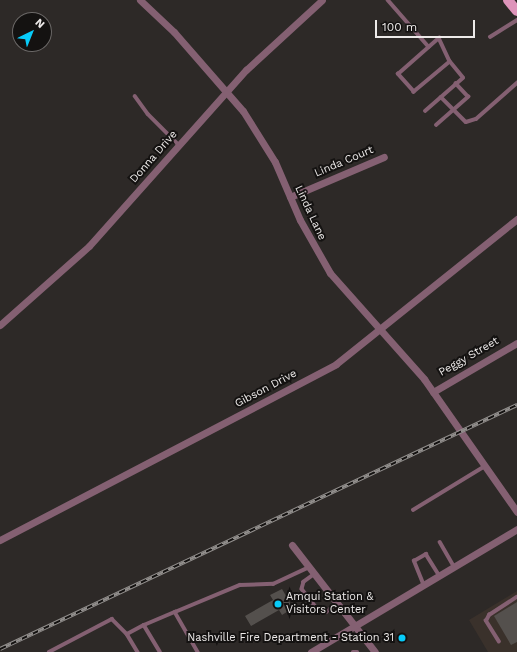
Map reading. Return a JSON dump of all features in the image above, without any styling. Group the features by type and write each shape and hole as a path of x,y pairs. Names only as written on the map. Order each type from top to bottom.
{"main road":[{"path":"508,0 517,11"}],"street":[{"name":"Linda Lane","path":"140,0 174,32 226,91 260,136 306,233 330,273 433,392 486,465 517,512"},
{"name":"Donna Drive","path":"0,325 89,246 226,91 263,52 322,0"},
{"name":"Linda Court","path":"290,197 384,157"},
{"name":"Gibson Drive","path":"0,540 336,364 380,331 517,219"},
{"name":"Peggy Street","path":"433,392 517,343"},
{"path":"311,652 424,586 517,529"},
{"path":"292,545 375,652"}],"lane":[{"path":"388,0 429,47"},
{"path":"490,37 517,20"},
{"path":"425,111 463,78 450,62 439,38 398,74 414,92 450,62"},
{"path":"441,97 452,111 466,122 476,119 517,82"},
{"path":"436,126 468,97 456,84"},
{"path":"135,96 148,114 179,145"},
{"path":"413,510 486,465"},
{"path":"440,542 455,567"},
{"path":"424,586 414,561 426,554 440,576"},
{"path":"127,634 144,625 240,585 273,584 309,567"},
{"path":"315,574 304,582 302,589 319,611 326,612 338,603"},
{"path":"499,642 486,621 489,615 517,597"},
{"path":"175,612 198,652"},
{"path":"49,652 112,619 127,634 138,652"},
{"path":"144,625 160,652"}],"shaded area":[{"path":"517,591 517,652 488,652 469,620"}],"building":[{"name":"Amqui Station & Visitors Center","path":"282,589 293,608 282,615 279,610 251,626 245,616 273,600 270,595"},
{"path":"517,602 517,642 511,645 494,616"}],"railway":[{"path":"0,649 517,405"}],"place":[{"name":"Amqui Station & Visitors Center","path":"278,604"},
{"name":"Nashville Fire Department - Station 31","path":"402,638"}]}
